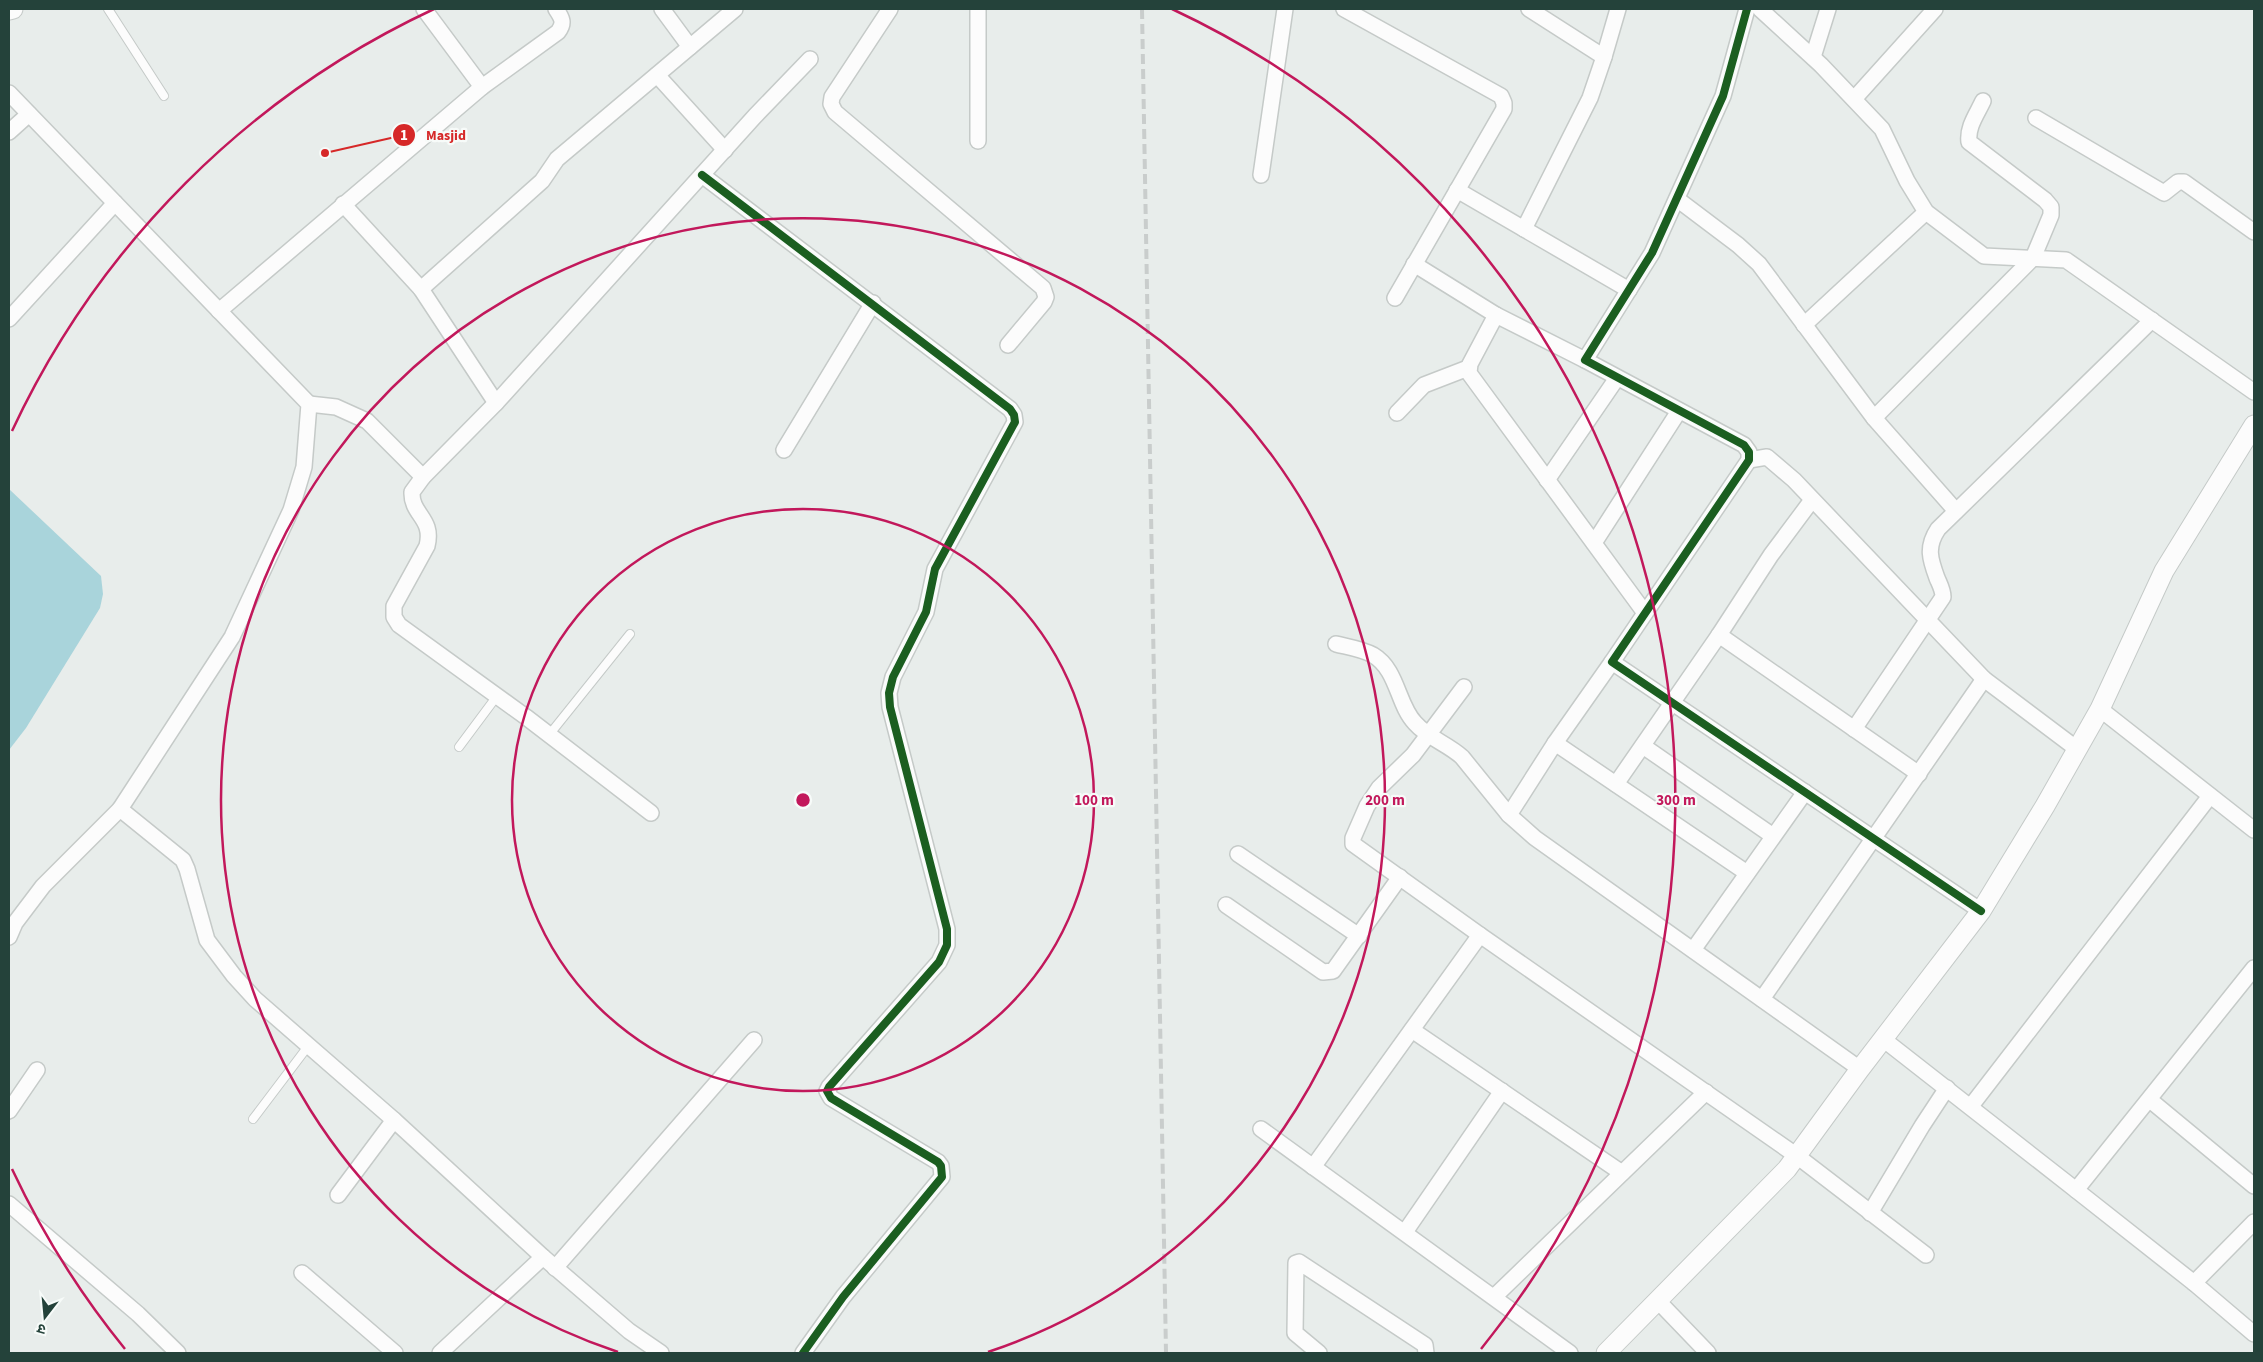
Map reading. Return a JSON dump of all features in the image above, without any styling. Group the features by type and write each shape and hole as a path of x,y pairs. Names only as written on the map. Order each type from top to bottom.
{"street":[{"path":"424,9 482,87"},
{"path":"219,311 482,87 558,32 563,26 562,18 556,9"},
{"path":"662,9 690,47"},
{"path":"420,289 542,181 557,160 735,9"},
{"path":"978,9 978,141"},
{"path":"1260,175 1285,9"},
{"path":"1344,9 1501,96 1504,103 1504,109 1395,298"},
{"path":"1529,9 1604,57"},
{"path":"1524,229 1590,98 1618,9"},
{"path":"1584,360 1652,253 1723,96 1747,9"},
{"path":"1760,9 1813,57 1882,129 1907,181 1926,212 1984,256 2066,260 2254,392"},
{"path":"1813,57 1828,9"},
{"path":"1854,99 1935,9"},
{"path":"885,11 832,97 831,104 835,112 1043,288 1046,297 1044,302 1008,345"},
{"path":"651,813 497,696 399,625 394,617 394,606 427,546 429,536 428,528 412,498 412,492 423,477 496,403 702,175 810,59"},
{"path":"657,75 725,150"},
{"path":"9,93 309,404 336,407 367,421 423,477"},
{"path":"1874,418 2033,258 2051,215 2051,207 2045,200 1970,142 1968,134 1970,126 1983,101"},
{"path":"9,132 29,114"},
{"path":"2036,118 2164,193 2178,182 2184,182 2254,232"},
{"path":"702,175 873,303 1010,409 1014,415 1015,422 935,569 926,612 893,677 889,693 890,707 947,929 947,945 939,962 827,1091 831,1098 938,1162 941,1166 942,1177 843,1297 803,1353"},
{"path":"1457,190 1629,290"},
{"path":"1677,199 1738,245 1759,264 1874,418 1956,511"},
{"path":"9,319 115,203"},
{"path":"343,204 420,289 496,403"},
{"path":"1804,325 1926,212"},
{"path":"1414,264 1496,315 1499,314 1744,445 1749,452 1749,460 1555,743 1509,815"},
{"path":"784,450 873,303"},
{"path":"1397,413 1424,385 1468,368 1496,315"},
{"path":"1854,729 1943,597 1943,591 1936,576 1929,550 1931,540 1938,529 2152,320"},
{"path":"1468,368 1469,373 1645,613"},
{"path":"1547,480 1618,378"},
{"path":"9,937 15,923 43,886 120,809 232,637 291,510 304,467 309,404"},
{"path":"1594,543 1679,411"},
{"path":"1606,1353 1787,1169 1860,1069 1981,911 2100,709 2164,571 2254,425"},
{"path":"1749,460 1767,457 1794,480 1984,679 2077,749"},
{"path":"1616,784 1644,746 1771,555 1812,500"},
{"path":"1719,635 1919,774"},
{"path":"1336,644 1373,656 1380,661 1390,672 1407,712 1414,722 1428,735 1462,757 1509,815 1535,838 1860,1069"},
{"path":"1612,662 1981,911"},
{"path":"1762,999 1875,839 1984,679"},
{"path":"1464,687 1413,755 1379,788 1367,806 1353,838 1353,844 1797,1156 1926,1255"},
{"path":"2100,709 2254,830"},
{"path":"1555,743 1747,873"},
{"path":"1644,746 1773,836"},
{"path":"1693,950 1805,792"},
{"path":"1971,1106 2210,796"},
{"path":"120,809 183,860 203,930 210,944 255,999 394,1120 543,1258 629,1331 661,1353"},
{"path":"1238,854 1359,936"},
{"path":"1226,905 1323,972 1333,971 1400,877"},
{"path":"1313,1167 1480,935"},
{"path":"2076,1190 2254,968"},
{"path":"1412,1030 1622,1173"},
{"path":"1883,1039 1971,1106 2194,1283 2254,1334"},
{"path":"555,1268 754,1040"},
{"path":"9,1111 38,1070"},
{"path":"1870,1213 1947,1088"},
{"path":"1404,1232 1502,1091"},
{"path":"1494,1296 1706,1092"},
{"path":"2150,1100 2254,1186"},
{"path":"338,1195 394,1120"},
{"path":"1261,1129 1494,1296 1570,1353"},
{"path":"9,1204 138,1314 178,1353"},
{"path":"2194,1283 2254,1222"},
{"path":"440,1353 543,1258"},
{"path":"1318,1353 1295,1333 1296,1263 1299,1262 1425,1345 1426,1353"},
{"path":"302,1273 394,1353"},
{"path":"1658,1301 1708,1353"}],"lane":[{"path":"108,9 164,96"},
{"path":"549,735 630,634"},
{"path":"459,747 497,696"},
{"path":"253,1119 309,1045"}],"water":[{"path":"9,489 101,576 103,594 100,608 26,728 9,750"}],"railway":[{"path":"1142,9 1166,1353"}],"cycle path":[{"path":"1747,9 1723,96 1652,253 1585,360 1744,445 1749,452 1749,460 1612,662 1981,911"},
{"path":"702,175 1010,409 1014,415 1015,422 935,569 926,612 893,677 889,693 890,707 947,929 947,945 939,962 827,1091 831,1098 938,1162 941,1166 942,1177 843,1297 803,1353"}],"place":[{"name":"Masjid","path":"325,153"}]}
